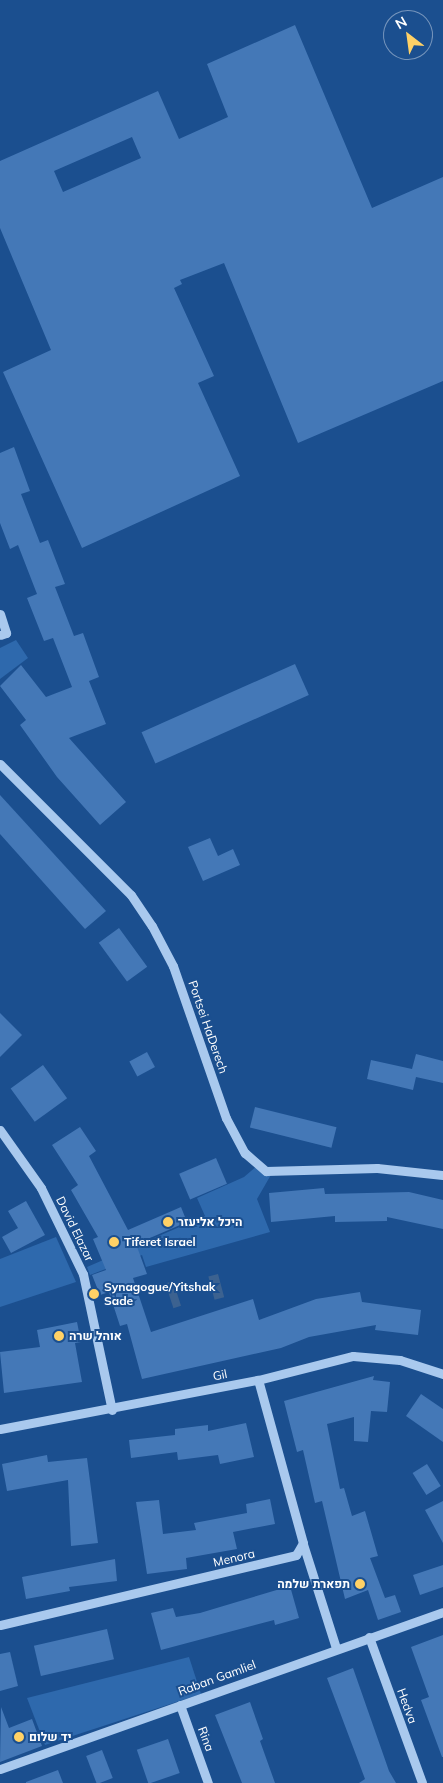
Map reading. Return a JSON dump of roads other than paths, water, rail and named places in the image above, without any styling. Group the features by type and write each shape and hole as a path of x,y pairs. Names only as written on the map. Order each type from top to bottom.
{"street":[{"path":"0,614 6,633 0,635"},
{"name":"Portsei HaDerech","path":"0,764 131,895 152,926 173,966 226,1118 245,1153 266,1171 376,1168 443,1175"},
{"name":"David Elazar","path":"0,1130 41,1188 83,1274 112,1410"},
{"name":"Gil","path":"0,1429 112,1410 258,1380 353,1356 400,1360 443,1374"},
{"path":"258,1380 303,1543 336,1648"},
{"name":"Menora","path":"0,1626 289,1558 303,1543"},
{"name":"Raban Gamliel","path":"0,1769 336,1648 443,1612"},
{"name":"Hedva","path":"369,1637 422,1783"},
{"name":"Rina","path":"180,1704 208,1783"}],"place":[{"name":"היכל אליעזר","path":"168,1222"},
{"name":"Tiferet Israel","path":"114,1242"},
{"name":"Synagogue/Yitshak Sade","path":"94,1294"},
{"name":"אוהל שרה","path":"59,1336"},
{"name":"תפארת שלמה","path":"360,1584"},
{"name":"יד שלום","path":"19,1737"}]}
